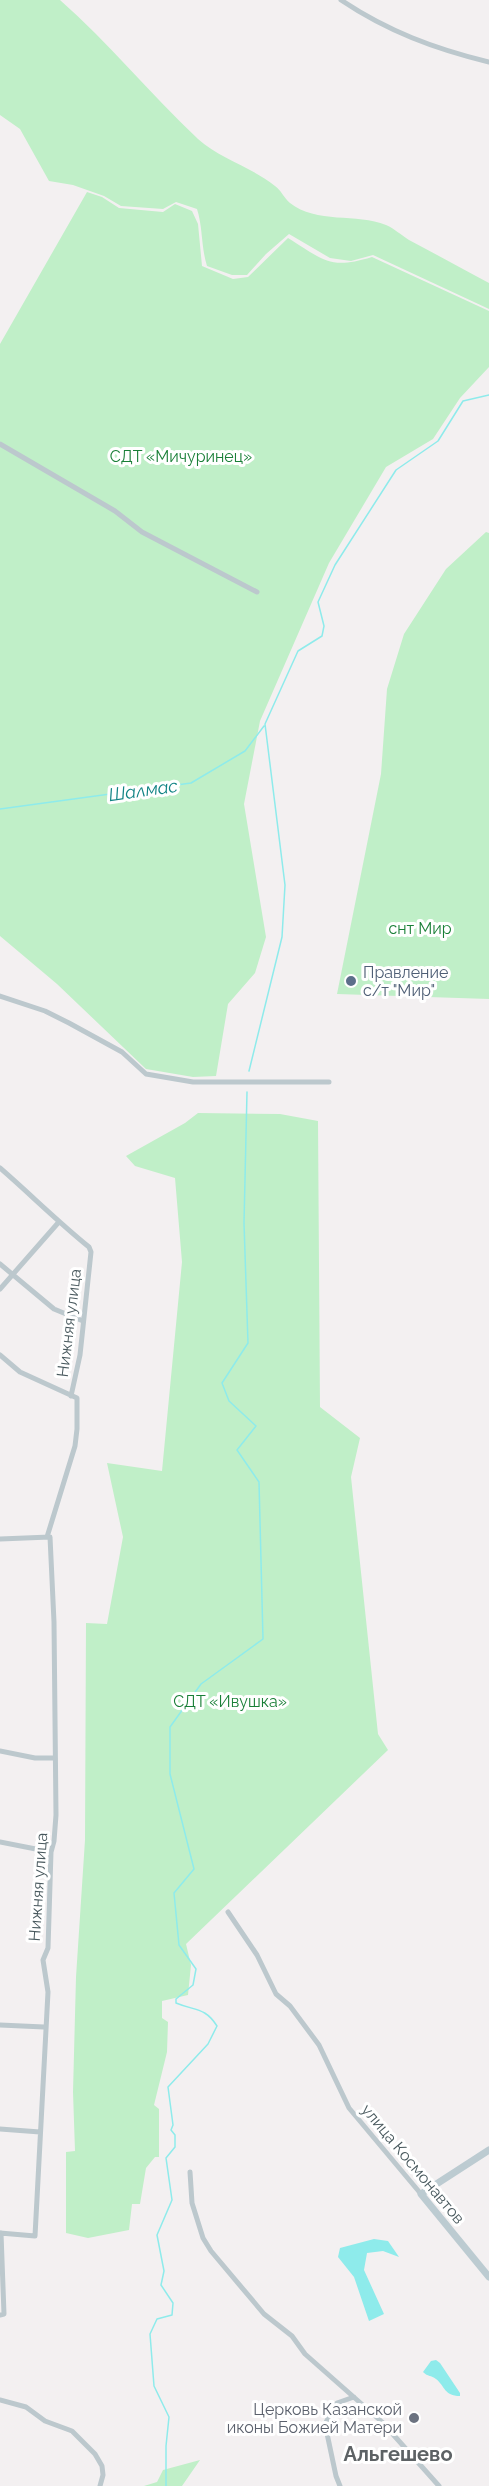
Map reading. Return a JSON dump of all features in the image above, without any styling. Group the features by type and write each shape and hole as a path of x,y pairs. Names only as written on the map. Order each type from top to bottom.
{"street":[{"path":"341,0 369,19 397,33 429,45 489,62"},
{"path":"0,444 115,511 142,532 258,592"},
{"path":"0,996 45,1011 69,1023 122,1052 146,1074 193,1082 329,1082"},
{"path":"0,1168 44,1206 58,1222 0,1289"},
{"name":"Нижняя улица","path":"0,2233 35,2236 44,2083 44,2027 48,1983 43,1960 48,1948 51,1852 56,1815 54,1622 49,1537 75,1446 74,1397 91,1252 89,1247 58,1222"},
{"path":"0,1264 54,1309 82,1321"},
{"path":"0,1355 20,1372 74,1397"},
{"path":"0,1539 49,1537"},
{"path":"0,1750 35,1758 55,1758"},
{"path":"0,1842 51,1852"},
{"name":"улица Космонавтов","path":"228,1911 257,1955 276,1994 290,2006 319,2044 349,2108 489,2277"},
{"path":"0,2025 44,2027"},
{"path":"0,2129 40,2132"},
{"path":"421,2194 489,2150"},
{"path":"190,2172 192,2203 203,2238 211,2251 264,2314 292,2336 305,2354 382,2422 439,2486"},
{"path":"0,2233 2,2314"},
{"path":"340,2486 325,2424 337,2403 354,2397"},
{"path":"0,2400 26,2407 45,2421 68,2429 95,2454 103,2471 100,2486"}],"green space":[{"path":"0,0 60,0 180,122 207,146 266,179 290,203 300,209 312,214 362,219 386,225 489,283 489,309 373,255 351,261 330,258 289,234 247,275 232,275 207,266 197,209 176,202 163,209 121,206 104,196 73,185 49,181 20,129 0,115"},
{"name":"СДТ «Мичуринец»","path":"87,192 102,197 119,208 163,212 175,204 192,211 198,224 202,266 233,279 248,277 288,238 327,261 346,263 372,257 489,311 489,367 460,398 433,439 386,467 329,563 260,721 244,804 266,937 255,973 228,1004 216,1076 193,1077 146,1069 57,984 0,936 0,344"},
{"name":"снт Мир","path":"486,532 489,533 489,999 337,994 381,774 387,689 404,634 446,569"},
{"name":"СДТ «Ивушка»","path":"198,1113 280,1114 318,1121 320,1407 360,1438 351,1477 378,1734 388,1750 186,1944 191,1965 188,1995 162,2001 162,2018 168,2022 167,2052 154,2105 159,2109 159,2157 155,2157 146,2168 140,2204 132,2204 129,2230 88,2238 66,2233 66,2152 75,2151 73,2092 76,1977 85,1840 86,1623 107,1624 123,1537 107,1463 162,1471 182,1262 175,1178 135,1166 126,1156 185,1123"},
{"path":"200,2460 182,2486 144,2486 157,2482 163,2470"}],"water":[{"path":"374,2239 388,2241 399,2257 383,2251 367,2253 364,2270 384,2314 369,2321 354,2277 338,2257 340,2248"},
{"path":"436,2360 460,2396 451,2394 436,2379 423,2372 431,2361"}],"waterway":[{"path":"249,1071 282,937 285,885 265,724 298,651 322,636 324,626 318,602 335,565 396,470 438,441 463,401 489,395"},
{"name":"Шалмас","path":"0,809 191,783 245,751 264,726"},
{"path":"166,2486 169,2417 154,2386 150,2334 157,2319 172,2315 173,2303 161,2285 164,2271 157,2235 172,2200 166,2158 175,2147 175,2135 171,2130 173,2125 168,2087 208,2044 217,2026 204,2012 176,2003 176,1999 193,1985 196,1969 179,1945 174,1893 194,1869 170,1774 170,1727 201,1684 263,1639 259,1482 237,1450 256,1426 229,1401 222,1383 248,1343 244,1223 247,1092"}],"place":[{"name":"Правление с/т \"Мир\"","path":"351,981"},
{"name":"Церковь Казанской иконы Божией Матери","path":"414,2418"}],"district":[{"name":"Альгешево","path":"398,2454"}]}
